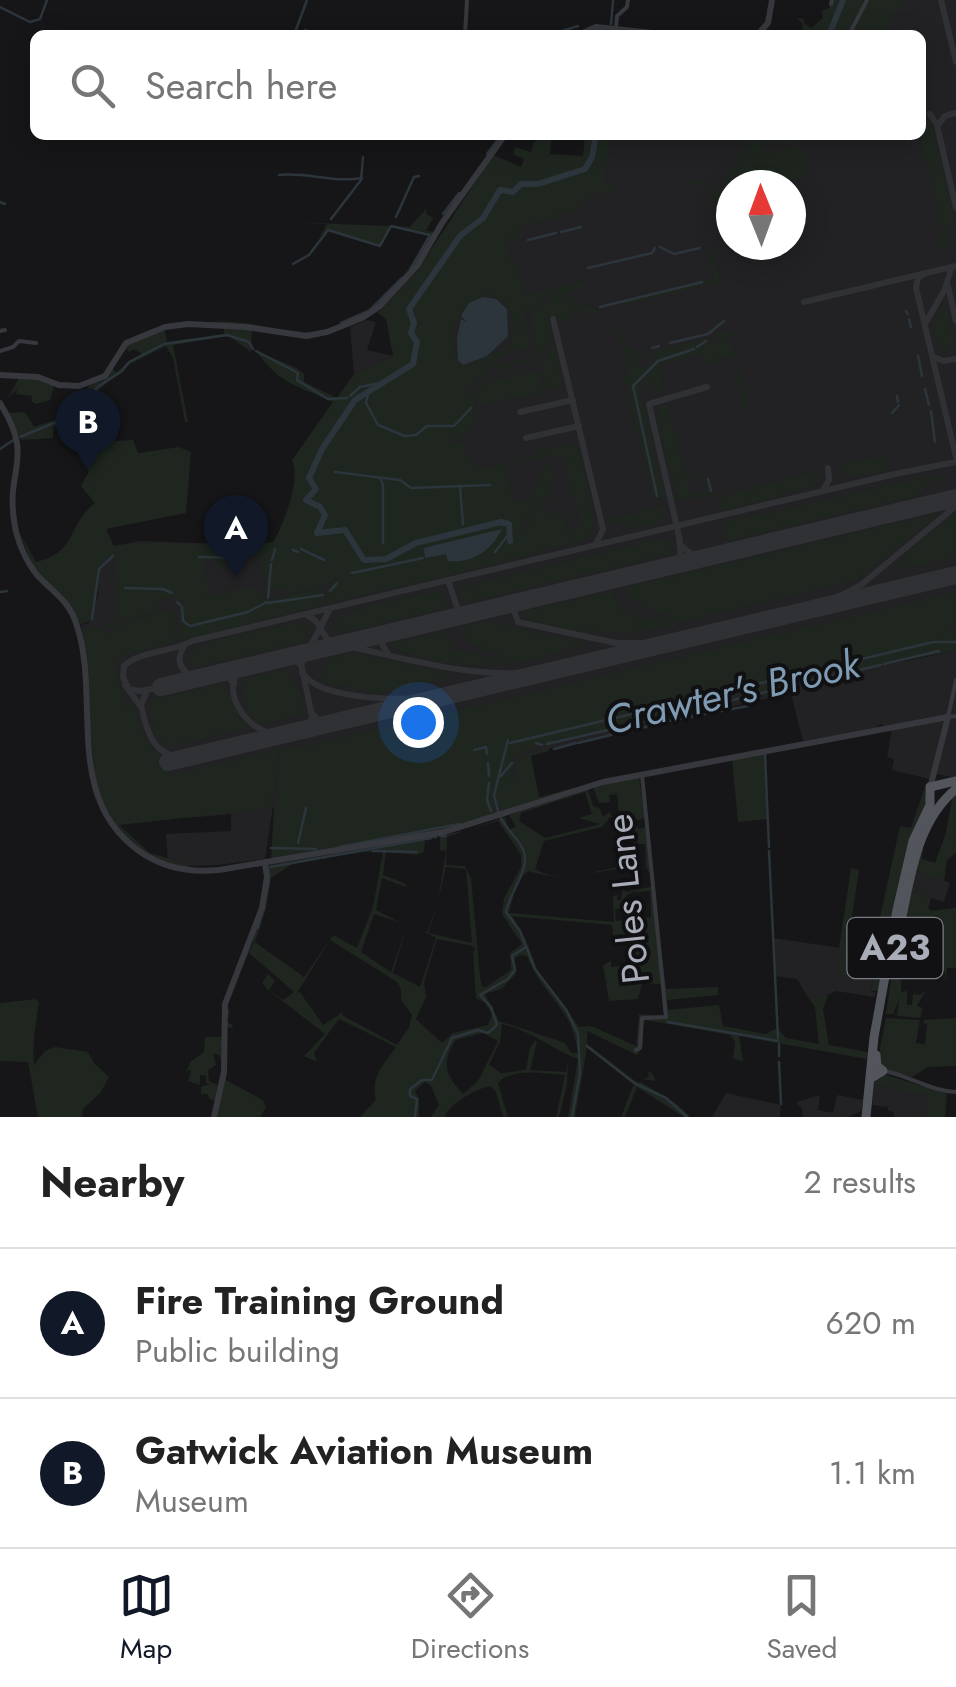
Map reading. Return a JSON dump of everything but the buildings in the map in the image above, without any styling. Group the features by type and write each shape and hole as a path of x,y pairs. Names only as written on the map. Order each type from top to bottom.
{"main road":[{"name":"A23","path":"868,1117 874,1037 912,845 935,785 956,785"},
{"path":"935,785 948,790 946,799 935,802 935,785"},
{"name":"A23","path":"868,1117 876,1053 915,855 926,828 956,785"},
{"path":"873,1077 883,1071 877,1066 876,1053"}],"street":[{"path":"465,30 467,0"},
{"path":"616,28 617,16 628,0"},
{"path":"762,30 768,23 772,0"},
{"path":"852,30 867,0"},
{"path":"589,30 632,30"},
{"path":"0,375 38,377 76,386 101,379 124,345 162,328 207,325 314,336 370,314 418,264 501,140"},
{"path":"0,352 18,341 36,343"},
{"path":"0,403 18,439 15,528 32,567 64,601 78,630 97,795 106,814 134,847 174,868 212,871 452,831 590,786 952,716"},
{"path":"935,785 952,716 956,680"},
{"name":"Poles Lane","path":"636,1050 640,1048 642,1018 666,1018 642,775"},
{"path":"214,1117 224,1068 225,1002 262,908 267,877 264,863"},
{"path":"883,1071 938,1090 956,1092"}],"shaded area":[{"path":"833,0 864,0 850,30 802,30 803,25 797,18 804,19 811,28 823,18 822,11"},
{"path":"869,0 902,0 893,13 891,30 889,22 883,30 854,30"},
{"path":"872,0 956,0 956,648 884,665 956,651 956,778 932,773 930,779 892,770 894,759 887,757 892,729 880,724 803,741 791,693 534,752 526,759 536,801 368,818 273,806 265,859 187,866 168,861 166,834 231,831 231,814 117,824 108,808 94,758 81,625 89,623 98,595 99,570 115,555 115,546 140,541 277,546 419,389 431,315 607,140 926,140 926,30 857,30","holes":["819,678 711,706 547,743"]},
{"path":"927,118 932,125 955,222 945,227 950,245 950,229 955,226 956,244 940,249 942,228 921,140 926,140"},
{"path":"537,140 551,140 550,154 583,156 585,140 611,140 603,181 617,191 592,195 587,227 589,198 574,211 519,228 519,233 505,244 511,258 524,243 510,265 515,265 526,295 584,282 584,288 563,294 589,304 564,299 549,301 551,294 538,298 547,301 524,313 530,350 511,353 479,368 485,371 486,367 533,357 509,369 490,368 472,384 462,384 470,387 472,397 475,388 481,381 534,364 528,369 481,382 474,394 476,420 463,439 453,438 450,442 463,442 468,462 480,469 540,455 539,450 576,445 581,457 575,458 582,459 591,501 593,534 584,540 456,574 447,567 454,574 326,604 332,582 342,580 335,579 337,575 328,584 288,594 284,589 274,590 274,596 267,598 261,591 266,591 264,573 254,557 260,558 246,550 250,556 222,561 222,567 216,568 213,559 203,562 210,595 201,597 252,587 258,590 260,599 269,600 322,588 323,605 178,641 178,636 183,637 178,635 183,605 176,605 176,596 159,600 160,610 125,621 120,628 107,629 98,624 99,619 106,625 118,622 115,556 99,569 93,614 96,619 79,625 33,565 18,530 36,562 59,552 95,503 81,486 89,471 79,458 81,455 69,444 133,440 138,453 179,447 191,452 186,513 106,529 114,546 273,542 293,490 292,460 333,402 281,377 256,351 297,368 304,374 304,382 337,398 354,374 393,356 386,319 378,313 417,271 493,155 521,167 524,159 513,154 515,147 531,152","holes":["485,295 496,298 512,313 511,345 505,346 506,353 499,351 461,366 453,346 460,314 475,299","547,456 566,458 568,482 578,510 568,516 579,513 581,525 565,530 563,510 547,514 542,507 553,489 559,489 556,486 552,487 525,528 520,529 519,525 533,513 549,489 553,463 545,466 533,493 515,503 505,466"]},
{"path":"746,140 800,140 800,143 760,141 761,150 782,151 801,144 808,176 806,170 739,170 752,148 748,143 737,170 731,170"},
{"path":"691,177 716,190 716,200 707,203 713,191 690,182"},
{"path":"426,209 426,214 433,218 426,231 434,232 417,263 382,303 357,320 310,335 205,323 241,323 305,332 344,323 396,284 429,233 398,226 410,227"},
{"path":"268,221 390,226 380,246 329,230 320,236 327,224"},
{"path":"707,245 711,246 721,286 715,283 625,305 624,299 713,278"},
{"path":"482,297 496,299 507,309 508,336 487,356 463,365 458,360 457,338 461,319 467,322 461,316 469,303"},
{"path":"945,300 954,344 947,352 934,335 935,321"},
{"path":"569,301 603,316 572,311 574,316 559,323 557,316 548,318 553,338 534,364 530,316 541,306"},
{"path":"367,320 376,322 367,350 393,356 354,374 350,327"},
{"path":"611,322 622,335 628,349 650,353 637,357 640,367 654,364 654,351 706,338 709,344 724,341 723,337 710,338 728,332 749,408 743,408 733,357 729,356 703,365 700,354 658,365 664,392 653,390 648,381 640,387 665,501 653,498 624,377 629,375 619,332 613,331"},
{"path":"224,328 252,330 251,352 229,336 173,345 188,422 173,358 166,346 130,364 96,392 85,409 53,428 53,438 21,440 8,413 25,412 34,427 66,416 89,392 88,386 103,380 112,368 116,373 129,361 144,355 134,349 129,352 125,346 161,331 165,331 167,342 224,334"},
{"path":"554,343 562,382 546,391 542,362"},
{"path":"533,370 539,372 543,392 478,406 476,393 482,384"},
{"path":"19,378 40,379 54,386 50,400 36,404 31,401 32,396 16,394 17,389 8,398"},
{"path":"667,404 681,457 693,456 683,460 687,475 705,471 705,462 708,472 689,477 691,495 707,493 707,478 713,495 678,500 657,421 659,408"},
{"path":"887,454 889,471 851,477 839,473 838,466"},
{"path":"820,470 819,480 808,488 721,511 717,498"},
{"path":"939,477 916,496 728,541 723,523"},
{"path":"665,505 664,517 643,527 622,523 611,526 608,520"},
{"path":"956,512 956,557 893,571 911,549"},
{"path":"940,513 857,580 629,634 569,630 529,621 523,616 523,612 612,591 620,607 634,616 670,616 640,605 627,594 628,587"},
{"path":"502,529 487,549 473,558 448,561 446,554 425,558 424,548"},
{"path":"664,538 672,544 669,554 465,603 459,592 466,586"},
{"path":"443,591 448,607 341,633 330,628 365,607"},
{"path":"956,592 956,628 936,634 956,630 956,651 883,664 653,720 648,717 644,722 549,745 536,740 533,748 516,756 510,753 516,762 511,773 506,773 518,783 514,775 521,756 548,748 552,757 549,751 531,756 539,797 582,786 459,827 271,860 274,809 280,809 276,803 280,749 295,749"},
{"path":"176,611 175,642 114,659 123,700 120,707 125,700 132,703 148,743 167,760 171,775 276,750 274,795 265,802 272,798 272,808 119,825 150,853 188,864 188,869 140,851 120,832 97,793 80,633 95,626 106,633 119,630 136,619"},
{"path":"485,621 587,644 493,666 426,658 391,644 443,631 454,649 447,653 505,656 461,635 461,627"},
{"path":"294,623 310,626 304,641 193,668 189,663 190,652 213,641"},
{"path":"354,653 456,675 377,694 324,682 325,677 320,679 329,658"},
{"path":"290,668 289,681 301,690 302,715 262,725 245,705 243,679"},
{"path":"223,684 247,728 168,747 163,743 153,726 152,700"},
{"path":"765,754 768,819 738,822 732,759"},
{"path":"639,777 645,818 633,822 639,829 645,827 645,821 650,873 646,868 645,844 633,844 632,832 620,831 617,817 610,817 602,827 544,841 535,869 563,876 554,876 528,871 517,882 509,913 614,922 613,896 621,900 623,887 626,892 654,886 666,989 718,987 718,995 667,1000 668,1010 719,1005 723,1026 766,1034 777,1028 786,1038 819,1044 815,1007 808,997 828,996 823,1009 829,1045 868,1052 867,1059 739,1036 743,1061 733,1059 735,1042 730,1035 645,1020 643,1046 637,1055 587,1031 587,1044 690,1117 637,1087 625,1117 621,1117 634,1084 587,1048 575,1117 568,1117 578,1059 502,1024 500,1042 489,1065 501,1073 526,1070 535,1040 530,1070 566,1072 568,1059 567,1084 559,1117 565,1075 530,1073 512,1075 498,1083 508,1117 503,1117 496,1092 490,1086 463,1098 445,1117 431,1117 439,1105 431,1086 425,1082 415,1091 419,1117 360,1117 376,1100 376,1078 396,1047 339,1019 314,1053 317,1062 304,1056 325,1034 267,989 262,983 268,974 275,981 269,990 283,1000 294,992 248,952 270,865 425,838 424,852 416,855 386,852 383,875 406,887 382,878 376,910 401,923 374,914 361,952 391,972 406,929 393,973 420,987 436,938 423,931 427,932 438,903 428,933 472,943 466,869 446,867 438,901 446,851 440,850 440,836 466,830 447,837 446,865 465,866 471,878 480,977 482,987 486,987 511,970 510,953 522,944 502,914 504,898 521,867 521,855 498,821 468,830 505,817 509,830 516,826 509,815 588,789 593,806 600,809 603,817 610,812 611,816 619,815 617,794 609,795 610,802 599,803 593,787","holes":["585,792 592,814 579,818 600,824 545,838 519,821 521,813","383,852 373,907 357,948 333,935 304,977 255,942 271,878 292,864","650,891 651,917 616,921 615,909 626,908 628,917 635,916 633,901 626,902 626,896","512,916 612,925 614,942 626,939 628,965 611,967 611,961 603,965 609,1001 638,999 642,983 661,984 664,1016 639,1014 636,1046 591,1026 579,1027 538,972","437,939 473,946 476,998 492,1014 488,1025 453,1033 442,1043 416,1019 426,997 424,982","330,940 397,982 401,1000 412,1015 409,1027 397,1045 342,1015 343,1012 323,1025 297,993","527,956 569,1023 578,1053 571,1053 565,1043 499,1021 485,994 501,989 516,974 515,958","483,1033 498,1041 478,1081 463,1094 452,1081 448,1055 456,1040"]},
{"path":"924,789 927,801 909,840 889,937 871,936 863,961 883,967 878,991 871,991 873,979 838,975 851,868 859,870 852,917 879,922 900,826 911,828"},
{"path":"956,795 956,853 947,860 944,881 914,870 924,838 922,859 935,863"},
{"path":"620,837 621,864 631,868 575,875 615,868"},
{"path":"914,870 950,883 944,902 909,891"},
{"path":"909,891 931,898 931,911 956,908 956,968 947,968 945,983 945,971 939,971 938,979 924,978 925,969 904,968 903,971 908,969 904,979 893,971 900,943 896,966 910,966 924,920 904,920"},
{"path":"773,938 841,948 873,979 871,991 876,993 875,997 836,991 822,998 808,997 797,979 774,976"},
{"path":"892,973 901,981 901,992 907,991 907,1005 912,1005 913,994 920,995 926,990 917,1006 923,1008 920,1018 897,1016 899,999 893,1014 886,1014"},
{"path":"36,999 39,1002 34,1065 45,1051 55,1047 88,1052 109,1077 101,1092 83,1109 82,1117 38,1117 28,1062 0,1061 0,1003"},
{"path":"226,1009 230,1010 227,1022 233,1025 227,1027 226,1080 263,1100 266,1108 260,1117 216,1117 225,1079"},
{"path":"886,1018 920,1020 916,1043 925,1044 924,1020 956,1018 956,1066 928,1067 912,1077 882,1068 878,1058"},
{"path":"205,1037 222,1037 222,1063 219,1055 213,1054 216,1065 208,1070 209,1081 218,1085 215,1101 208,1094 201,1094 201,1087 210,1084 206,1083 206,1076 200,1075 200,1085 188,1081 191,1071 184,1077 191,1061 204,1052"},
{"path":"883,1074 947,1094 945,1117 927,1117 928,1095 874,1085 875,1079"},
{"path":"874,1085 929,1095 927,1117 894,1117 888,1107 872,1105"},
{"path":"726,1093 781,1105 780,1117 712,1117"},
{"path":"820,1095 818,1110 833,1113 837,1095 863,1100 861,1111 844,1115 852,1117 803,1117 796,1102"}],"waterway":[{"path":"0,7 30,22 40,19 47,0"},
{"path":"296,30 307,0"},
{"path":"831,30 843,0"},
{"path":"611,24 613,1"},
{"path":"565,30 578,26"},
{"path":"487,154 497,140"},
{"path":"510,541 509,524 501,522 416,543 386,559 364,560 345,530 317,533 325,515 320,507 306,500 316,489 309,478 322,449 355,400 413,364 417,342 411,333 414,323 409,309 460,236 483,218 500,190 513,192 521,184 538,184 585,169 595,140"},
{"path":"331,219 361,180 363,157"},
{"path":"279,175 362,178"},
{"path":"396,217 414,177 419,176"},
{"path":"443,214 459,193"},
{"path":"0,202 5,204"},
{"path":"293,264 309,255 328,230 380,246 391,226 430,235 411,268"},
{"path":"561,232 581,227"},
{"path":"528,240 556,233"},
{"path":"660,247 674,254 700,248"},
{"path":"588,268 652,253 655,248"},
{"path":"373,307 402,278"},
{"path":"600,307 702,282"},
{"path":"341,323 366,312"},
{"path":"909,319 911,327"},
{"path":"670,343 708,334 724,321"},
{"path":"20,437 68,417 129,362 164,344 227,335 249,342 253,349"},
{"path":"697,347 706,341"},
{"path":"652,348 659,346"},
{"path":"657,496 633,386 658,361 694,349"},
{"path":"256,351 298,373 297,380 328,399 347,398"},
{"path":"918,356 922,376"},
{"path":"350,396 360,387 380,383"},
{"path":"925,389 929,405"},
{"path":"369,390 366,403 378,425 405,436 416,435 427,426 454,426 471,408"},
{"path":"897,396 898,402"},
{"path":"892,413 899,405"},
{"path":"931,411 935,442"},
{"path":"0,449 15,439"},
{"path":"335,472 400,480 411,488 490,485"},
{"path":"380,478 383,543"},
{"path":"708,479 711,491"},
{"path":"460,487 463,524"},
{"path":"495,552 508,535"},
{"path":"272,560 275,549"},
{"path":"301,549 324,560"},
{"path":"293,550 298,552"},
{"path":"92,619 99,569 113,556"},
{"path":"199,557 235,558"},
{"path":"352,573 423,558"},
{"path":"268,598 271,564"},
{"path":"330,591 337,583"},
{"path":"125,588 163,589 172,593"},
{"path":"0,592 7,591"},
{"path":"268,603 323,595"},
{"path":"177,602 180,605"},
{"path":"182,607 183,621 190,626 248,612 267,602"},
{"name":"Crawter's Brook","path":"510,743 933,642 956,642"},
{"path":"884,664 939,651"},
{"path":"823,678 881,665"},
{"path":"651,720 819,679"},
{"path":"668,721 748,706"},
{"path":"547,744 647,721"},
{"path":"652,725 666,722"},
{"path":"614,734 646,727"},
{"path":"578,743 611,735"},
{"path":"498,811 494,795 508,740"},
{"path":"536,743 542,745"},
{"path":"554,749 576,743"},
{"path":"474,750 486,747 487,754"},
{"path":"765,754 769,847"},
{"path":"488,763 489,776"},
{"path":"501,776 512,763"},
{"path":"489,783 487,800 491,811"},
{"path":"298,843 306,808"},
{"path":"415,1117 417,1099 410,1096 410,1089 422,1080 432,1080 452,1038 478,1030 488,1033 497,1025 491,1007 480,995 508,979 515,970 512,956 526,947 506,912 524,866 524,852 501,818"},
{"path":"339,847 459,824"},
{"path":"440,836 446,836"},
{"path":"427,839 431,838"},
{"path":"270,867 425,839"},
{"path":"271,848 316,849"},
{"path":"373,851 416,852"},
{"path":"769,851 778,1038"},
{"path":"258,928 269,882"},
{"path":"526,946 535,969 567,1011 578,1034 580,1073 572,1117"},
{"path":"668,1022 778,1041"},
{"path":"779,1044 779,1056"},
{"path":"587,1046 634,1083 666,1098 687,1117"},
{"path":"779,1062 781,1104"}],"taxiway":[{"path":"941,0 956,62"},
{"path":"938,125 945,116 956,113"},
{"path":"930,114 937,125 956,208"},
{"path":"804,302 956,266"},
{"path":"925,324 945,289 951,269"},
{"path":"926,273 918,278 916,288 956,457"},
{"path":"948,286 956,321"},
{"path":"553,319 603,529 596,544"},
{"path":"934,357 943,361 956,359"},
{"path":"680,541 649,404 707,387"},
{"path":"520,412 573,400"},
{"path":"526,438 579,426"},
{"path":"161,687 129,689 123,677 124,666 139,657 192,641 956,462"},
{"path":"823,490 829,480 828,468"},
{"path":"949,499 956,496"},
{"path":"819,607 861,585 956,506"},
{"path":"672,565 681,556 679,538"},
{"path":"683,547 697,559"},
{"path":"448,580 458,610 478,611"},
{"path":"547,594 518,599 514,611 518,622 616,643 689,638"},
{"path":"302,730 312,716 301,664 330,609"},
{"path":"306,615 331,642 419,662 501,673 556,669"},
{"path":"388,654 382,644 385,632 415,626"},
{"path":"184,646 181,666 199,677"},
{"path":"285,657 299,664"},
{"path":"245,666 233,684 238,707 256,727 282,735"},
{"path":"302,672 312,682 346,694 389,699 443,696"},
{"path":"215,673 227,675 234,684"},
{"path":"125,685 141,707"},
{"path":"147,691 141,705 155,744 170,755 192,756"},
{"path":"312,713 319,721 330,723"}],"runway":[{"path":"161,687 956,498"},
{"path":"168,762 956,575"}],"place":[{"name":"Gatwick Aviation Museum","path":"88,471"},
{"name":"Fire Training Ground","path":"236,577"}]}
